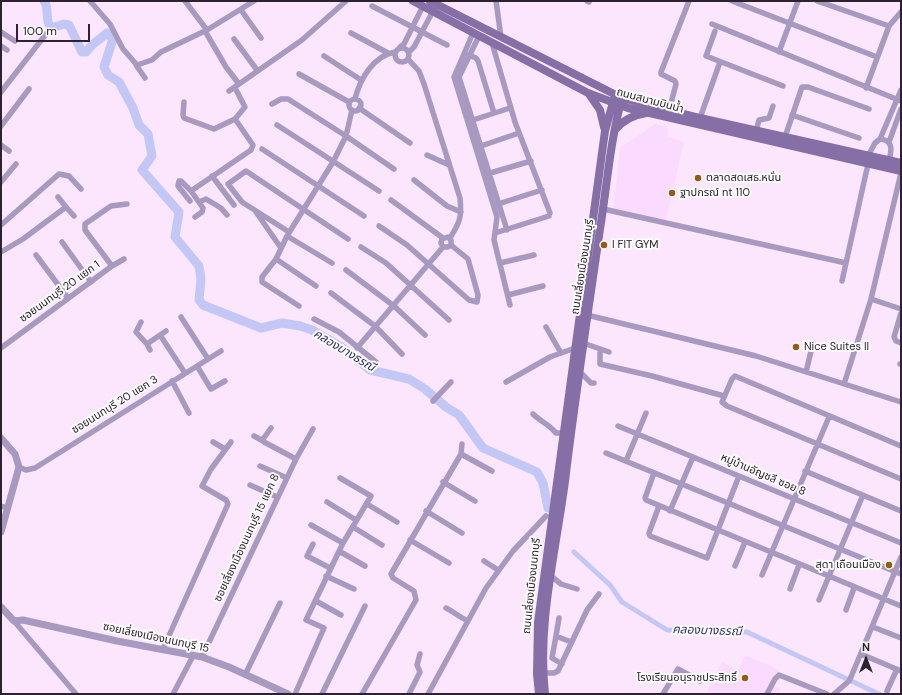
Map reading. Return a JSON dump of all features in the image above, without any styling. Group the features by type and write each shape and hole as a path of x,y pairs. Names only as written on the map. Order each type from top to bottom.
{"main road":[{"name":"ถนนสนามบินน้ำ","path":"413,1 423,6 434,4 501,37 617,101 648,113 868,160 901,172"},
{"name":"ถนนสนามบินน้ำ","path":"434,4 473,33 588,93 617,101 670,111 785,137 849,156"},
{"path":"471,22 473,33 483,28"},
{"path":"588,93 600,110 609,132 632,117 648,113"},
{"name":"ถนนเลี่ยงเมืองนนทบุรี","path":"545,694 543,672 544,620 551,576 567,436 575,348 609,132 617,101"},
{"name":"ถนนเลี่ยงเมืองนนทบุรี","path":"539,694 536,674 538,622 567,436 579,371 603,210 609,132"},
{"name":"ถนนสนามบินน้ำ","path":"868,160 889,160 901,163"}],"street":[{"path":"90,1 110,24 123,48 145,78"},
{"path":"184,102 184,118 209,128 218,128 234,119 245,107 237,86 206,30 185,1"},
{"path":"136,65 152,60 161,52 206,30 254,1"},
{"path":"229,91 302,40 346,1"},
{"path":"496,1 501,37"},
{"path":"670,111 676,84 675,81 661,74 661,72 689,1"},
{"path":"732,1 877,57"},
{"path":"779,52 798,1"},
{"path":"817,1 889,26"},
{"path":"408,59 409,52 414,47 422,32 434,4"},
{"path":"372,6 447,45"},
{"path":"349,102 355,99 361,80 376,62 388,54 395,52 404,44 423,6"},
{"path":"240,10 260,38"},
{"path":"866,88 889,26 901,12"},
{"path":"712,24 898,100"},
{"path":"715,31 706,56 783,86"},
{"path":"1,32 15,42"},
{"path":"351,33 388,54"},
{"path":"473,33 456,77 500,217 507,230"},
{"path":"456,77 470,56 473,33"},
{"path":"1,92 46,34"},
{"path":"234,39 257,70"},
{"path":"492,43 510,108 542,190 550,215 495,233"},
{"path":"1,46 7,50"},
{"path":"400,47 406,48 409,52"},
{"path":"395,52 395,57 399,62 404,62 408,59"},
{"path":"465,52 476,58 478,62 494,113"},
{"path":"324,56 361,80"},
{"path":"379,226 407,245 469,300 477,302 478,295 468,259 451,245 450,238 458,225 461,212 460,198 424,84 419,71 408,59"},
{"path":"700,118 720,62"},
{"path":"300,74 349,102 349,106 352,110 346,136 334,162 288,234 276,259 262,277 262,282 300,306"},
{"path":"785,137 800,88 803,87 869,109"},
{"path":"1,126 29,89"},
{"path":"842,280 868,160 875,143 880,140 901,90"},
{"path":"272,104 281,99 288,99 394,169"},
{"path":"355,99 360,102 359,108"},
{"path":"756,131 759,120 770,117 773,106"},
{"path":"352,110 359,108"},
{"path":"359,108 410,143"},
{"path":"466,108 473,120 481,146 487,174 498,204 500,217 494,240 510,305"},
{"path":"473,120 510,108"},
{"path":"889,160 892,149 889,142 901,109"},
{"path":"792,114 859,138"},
{"path":"191,190 251,150 253,145 234,119"},
{"path":"277,125 379,191"},
{"path":"481,146 519,133"},
{"path":"880,140 889,142"},
{"path":"1,145 8,151"},
{"path":"262,149 364,216"},
{"path":"428,155 449,165"},
{"path":"487,174 531,161"},
{"path":"1,182 16,164"},
{"path":"332,263 242,202 228,184 246,171 348,239"},
{"path":"844,384 871,299 901,172"},
{"path":"1,225 59,174 68,176 81,189"},
{"path":"212,176 234,205"},
{"path":"414,180 447,206 461,212"},
{"path":"190,201 178,186 178,183 182,181 191,190 204,210 195,217"},
{"path":"498,204 542,190"},
{"path":"58,197 74,216"},
{"path":"199,202 206,199 221,208 226,215"},
{"path":"391,200 443,238 450,238"},
{"path":"112,266 85,230 85,224 111,206 127,204"},
{"path":"1,252 23,239 66,207"},
{"path":"255,210 281,248"},
{"path":"603,210 846,263"},
{"path":"443,238 441,244 443,247"},
{"path":"62,242 91,282"},
{"path":"357,348 443,247 448,247 451,245"},
{"path":"361,248 386,263 449,320"},
{"path":"36,255 68,298"},
{"path":"500,263 534,255"},
{"path":"276,259 316,286"},
{"name":"ซอยนนทบุรี 20 แยก 1","path":"1,348 112,266 124,260"},
{"path":"346,270 394,306 425,335"},
{"path":"508,295 543,286"},
{"path":"331,293 375,326 402,354"},
{"path":"871,299 901,309"},
{"path":"901,313 894,337 896,341 901,343"},
{"path":"587,314 756,356 901,402"},
{"path":"181,317 208,359"},
{"path":"314,319 339,332 376,362"},
{"path":"141,322 136,332 147,344 150,350"},
{"path":"546,327 561,353"},
{"path":"147,344 166,331"},
{"path":"160,335 185,373"},
{"path":"583,343 609,352"},
{"path":"806,372 813,343"},
{"path":"506,382 543,361 575,348"},
{"name":"ซอยนนทบุรี 20 แยก 3","path":"19,467 26,470 35,468 221,351"},
{"path":"600,353 600,364 652,376 724,396"},
{"path":"197,366 210,389 225,382"},
{"path":"579,371 591,384 594,383"},
{"path":"901,446 829,417 735,376 724,396 722,404 901,479"},
{"path":"172,381 189,413"},
{"path":"435,399 450,382"},
{"path":"626,461 646,413"},
{"path":"533,414 542,423 551,425 556,433 567,436"},
{"path":"762,575 829,417"},
{"name":"หมู่บ้านอัญชลี ซอย 8","path":"618,426 901,543"},
{"path":"263,441 271,428"},
{"name":"ซอยเลี่ยงเมืองนนทบุรี 15 แยก 8","path":"202,657 286,478 313,429"},
{"path":"254,436 296,459"},
{"path":"1,438 15,454 19,467 4,507 1,532"},
{"path":"213,442 225,449"},
{"path":"163,650 228,504 226,500 202,486 210,469 231,442"},
{"path":"362,694 416,600 414,591 393,578 391,574 426,511 461,454 462,444"},
{"path":"606,453 898,573"},
{"path":"461,454 492,471"},
{"path":"670,511 693,457"},
{"path":"260,466 286,478"},
{"path":"805,471 901,510"},
{"path":"654,473 645,499 717,531 901,606"},
{"path":"659,506 649,533 653,537 707,558 727,503 739,476"},
{"path":"295,694 324,628 306,620 343,543 371,496 340,478"},
{"path":"443,482 474,501"},
{"path":"250,485 277,497"},
{"path":"819,600 863,495"},
{"path":"327,502 356,520"},
{"path":"366,504 397,522"},
{"path":"426,511 462,533"},
{"path":"428,694 486,588 498,570 546,516"},
{"path":"311,525 343,543"},
{"path":"353,527 382,545"},
{"path":"410,540 449,563"},
{"path":"735,566 745,542"},
{"path":"313,544 307,556 330,568"},
{"path":"339,551 365,566"},
{"path":"834,694 850,679 873,627 883,599 898,573 901,557"},
{"path":"484,561 498,570"},
{"path":"790,589 799,565"},
{"path":"326,576 354,589"},
{"path":"551,576 561,584 577,589"},
{"path":"846,610 854,588"},
{"path":"543,672 557,672 587,610 599,594"},
{"path":"316,601 341,615"},
{"path":"245,675 280,603"},
{"path":"322,694 365,606"},
{"path":"1,607 76,694"},
{"path":"446,608 453,612 456,616 468,621"},
{"path":"559,618 552,658 562,664"},
{"name":"ซอยเลี่ยงเมืองนนทบุรี 15","path":"14,622 23,620 117,641 202,657 288,694"},
{"path":"873,627 901,638"},
{"path":"556,636 571,642"},
{"path":"409,694 420,672 417,665 420,654"},
{"path":"861,654 899,670 887,691"},
{"path":"173,694 193,656"},
{"path":"663,694 678,669 700,681"},
{"path":"768,694 775,679 779,675 827,694"}],"shaded area":[{"path":"655,124 666,126 668,129 668,137 684,142 665,224 613,212 620,148"},
{"name":"โรงเรียนอนุราชประสิทธิ์","path":"745,655 780,670 773,685 781,689 779,694 713,694 707,691 722,662 738,670"}],"waterway":[{"name":"คลองบางธรณี","path":"44,1 47,7 48,21 51,28 64,24 69,25 82,52 86,52 107,33 113,39 104,67 108,75 119,82 133,108 139,125 148,134 152,156 142,170 179,212 175,237 199,266 201,279 199,300 203,305 261,328 282,323 312,330 343,348 370,370 409,379 425,389 446,407 459,415 483,448 537,472 543,483 548,508"},
{"name":"คลองบางธรณี","path":"574,552 610,585 622,602 667,630 747,632 879,694"}],"place":[{"name":"ตลาดสดเสธ.หนั่น","path":"698,178"},
{"name":"ฐาปกรณ์ nt 110","path":"672,193"},
{"name":"I FIT GYM","path":"604,245"},
{"name":"Nice Suites II","path":"796,347"},
{"name":"สุดา เถือนเมือง","path":"889,565"},
{"name":"โรงเรียนอนุราชประสิทธิ์","path":"745,678"}]}
